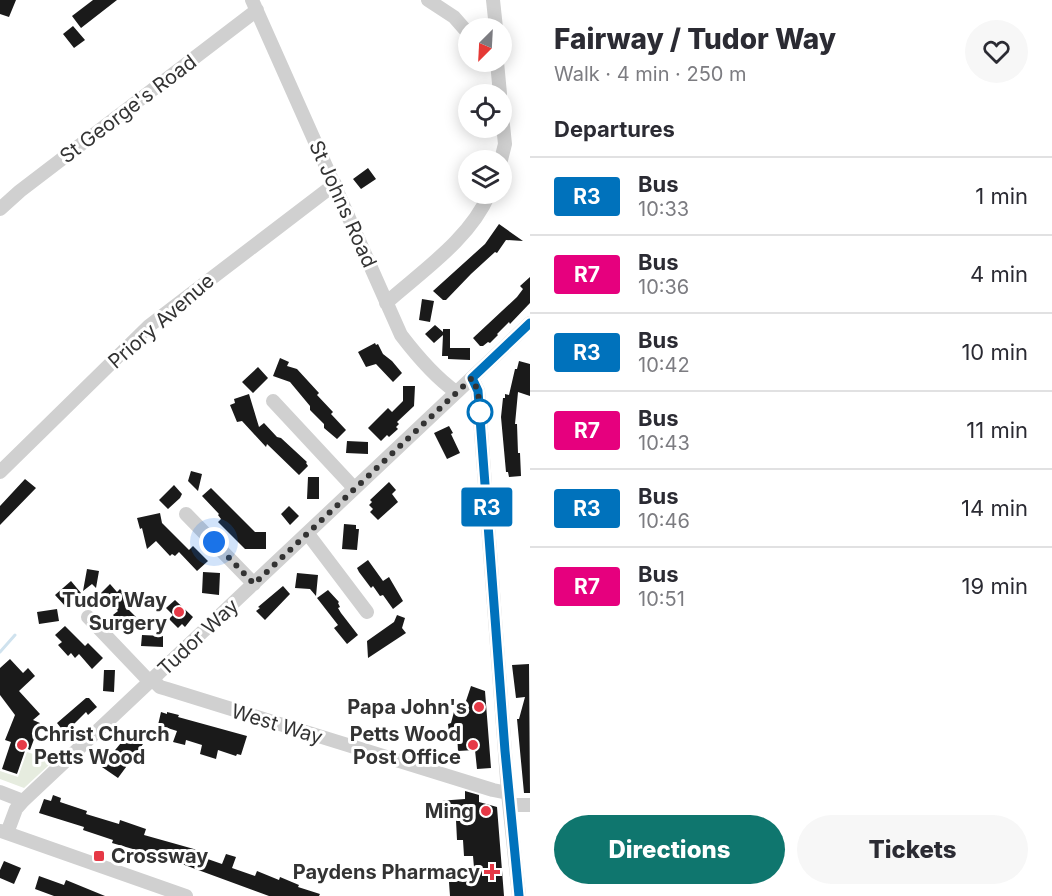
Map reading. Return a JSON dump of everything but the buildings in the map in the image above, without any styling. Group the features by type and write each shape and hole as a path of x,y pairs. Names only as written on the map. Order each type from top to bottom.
{"street":[{"path":"428,0 458,22"},
{"path":"493,0 494,18"},
{"name":"St Johns Road","path":"254,5 401,335 411,349 456,392"},
{"name":"St George's Road","path":"0,209 254,5"},
{"name":"Priory Avenue","path":"0,472 149,326 335,184"},
{"path":"386,303 452,244 473,221 483,204"},
{"name":"Tudor Way","path":"4,832 16,808 23,801 530,323"},
{"path":"472,378 478,391 509,799 519,896"},
{"path":"273,400 354,488"},
{"path":"186,514 254,584"},
{"path":"308,534 366,612"},
{"path":"88,617 151,681"},
{"name":"West Way","path":"151,681 160,687 493,790 509,799 530,805"},
{"path":"0,792 23,801"},
{"path":"4,832 186,896"}],"shaded area":[{"path":"35,749 50,764 24,788 0,779 0,771 18,777 27,752 33,754"}],"waterway":[{"path":"0,652 15,635"}],"bus line":[{"name":"R3","path":"519,896 508,793 478,391 472,378 530,323"}],"place":[{"name":"Tudor Way Surgery","path":"179,612"},
{"name":"Papa John's","path":"479,707"},
{"name":"Christ Church Petts Wood","path":"22,745"},
{"name":"Petts Wood Post Office","path":"473,745"},
{"name":"Ming","path":"486,811"},
{"name":"Crossway","path":"99,856"},
{"name":"Paydens Pharmacy","path":"492,872"}],"route":[{"path":"214,542 254,584 472,378 478,391 480,412"}]}
